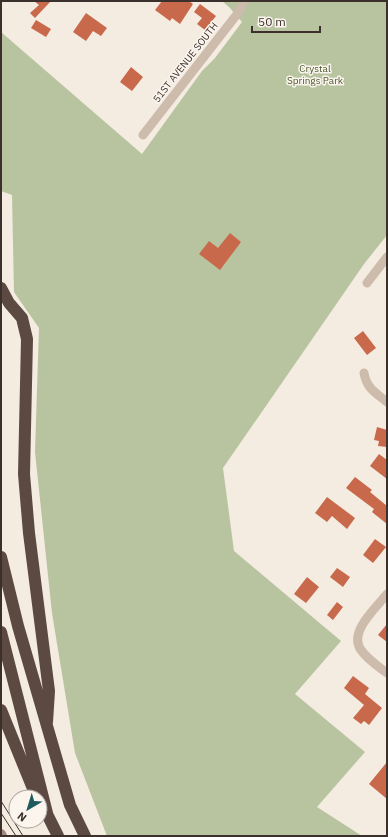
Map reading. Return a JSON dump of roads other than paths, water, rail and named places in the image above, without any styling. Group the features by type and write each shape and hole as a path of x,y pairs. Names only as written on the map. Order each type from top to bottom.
{"highway":[{"path":"1,288 9,303 22,318 27,339 24,474 30,541 48,691 47,722"},
{"path":"1,305 22,318"},
{"path":"1,557 18,626 70,804 85,836"},
{"path":"1,633 41,789"},
{"path":"1,710 34,789"},
{"path":"48,815 58,836"}],"street":[{"name":"51ST AVENUE SOUTH","path":"143,135 238,13 244,2"},
{"path":"368,283 387,257"},
{"path":"364,373 366,383 370,389 387,402"},
{"path":"387,594 360,627 358,640 360,649 363,653 387,674"}],"tram line":[{"path":"1,801 23,836"},
{"path":"1,813 16,836"}],"park label":[{"name":"Crystal Springs Park","path":"315,74"}]}
